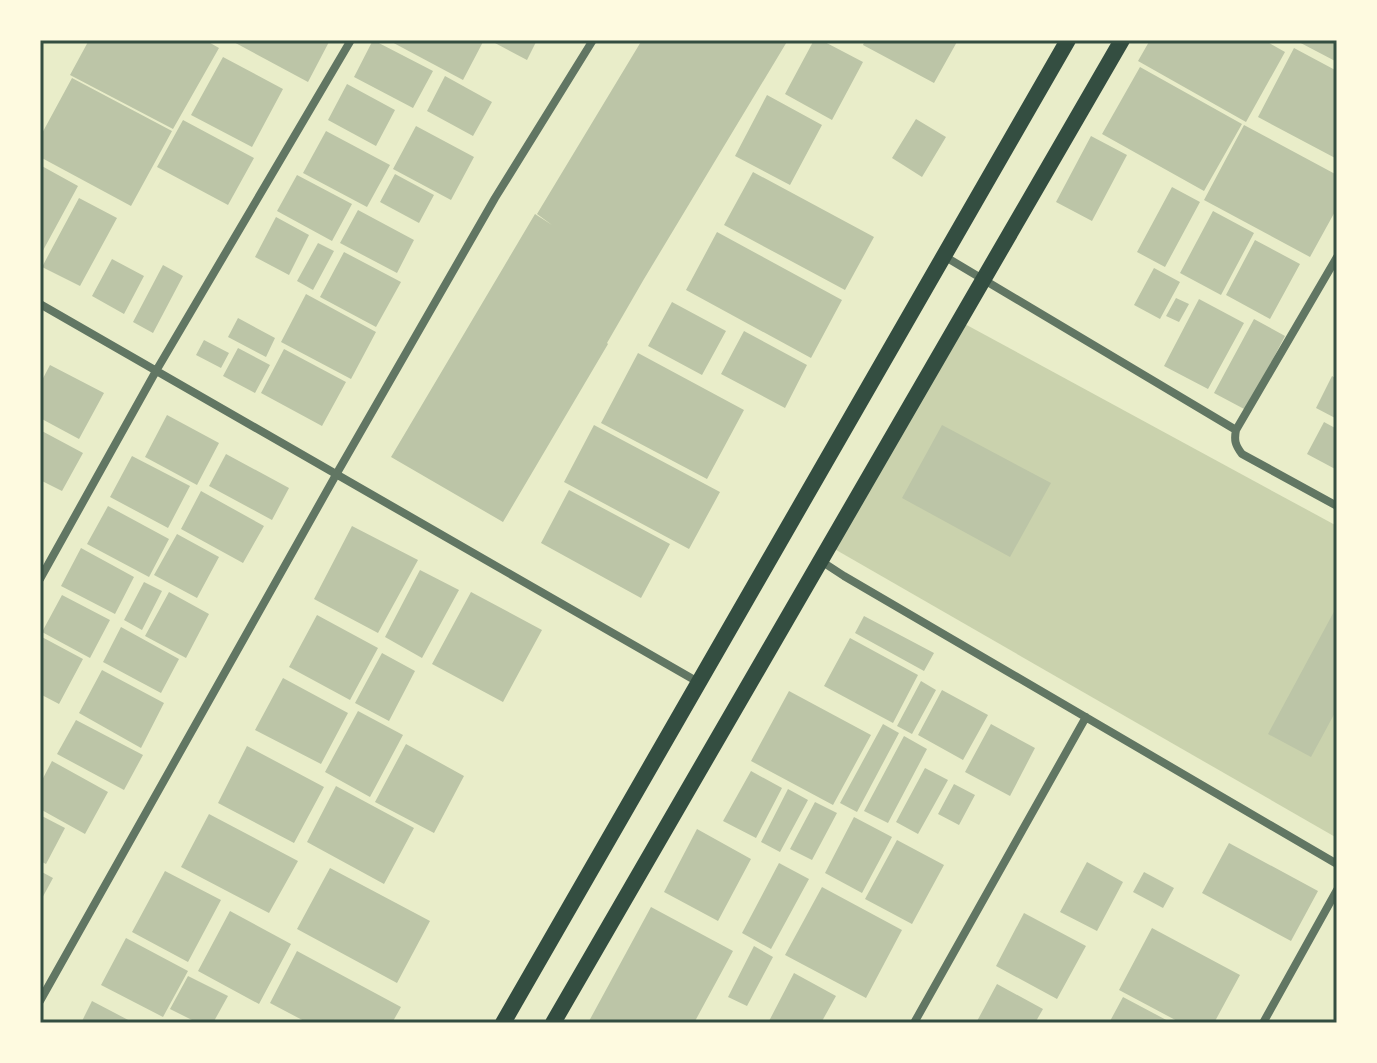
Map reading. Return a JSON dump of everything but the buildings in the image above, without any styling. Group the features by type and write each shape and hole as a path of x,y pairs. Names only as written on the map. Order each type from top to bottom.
{"main road":[{"path":"503,1023 1068,40"},
{"path":"553,1023 1122,40"}],"street":[{"path":"40,579 156,371 351,40"},
{"path":"40,1001 495,198 593,40"},
{"path":"944,256 1236,430"},
{"path":"1337,257 1236,430 1235,443 1242,454 1337,506"},
{"path":"40,304 699,682"},
{"path":"821,560 1337,864"},
{"path":"914,1023 1086,717"},
{"path":"1263,1023 1337,890"}],"green space":[{"path":"963,323 1337,526 1337,838 831,547"}]}
